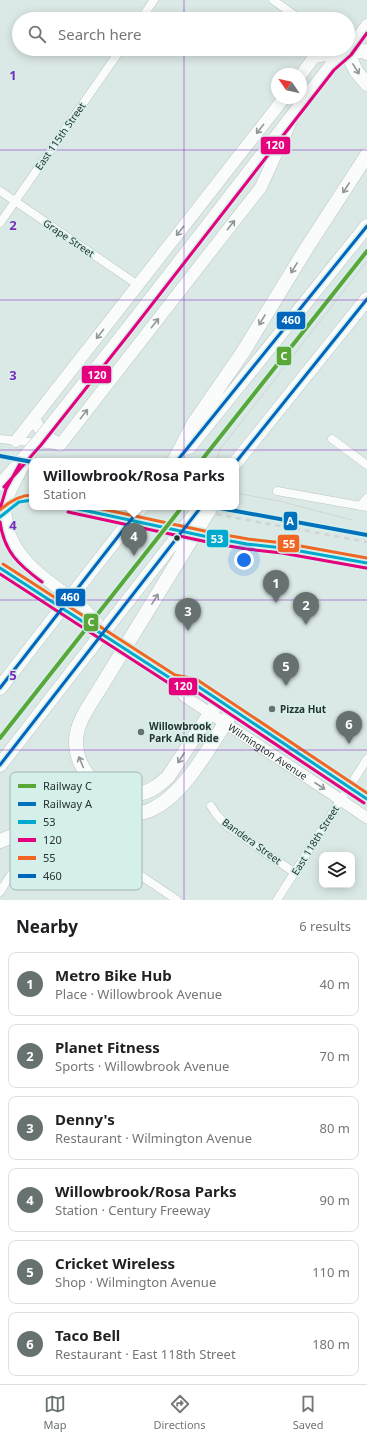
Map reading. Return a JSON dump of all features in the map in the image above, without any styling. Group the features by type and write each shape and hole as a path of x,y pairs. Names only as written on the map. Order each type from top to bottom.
{"highway":[{"path":"355,50 365,51 367,53"},
{"path":"348,56 356,71 367,84"},
{"path":"179,458 188,442 194,423 243,352 367,155"},
{"path":"176,458 367,226"},
{"path":"240,457 367,299"},
{"path":"0,688 139,510"},
{"path":"0,765 199,510"},
{"path":"86,772 79,758 76,740 79,724 210,510"},
{"path":"142,793 158,786 168,777 219,700"},
{"path":"142,812 154,808 168,800 179,790 234,709"},
{"path":"0,841 10,837"}],"main road":[{"path":"355,39 367,25"},
{"path":"306,68 314,57 318,56"},
{"path":"0,484 37,442 330,66 339,56"},
{"path":"16,441 279,104"},
{"path":"34,418 37,426 42,432 60,445 261,187 296,110"},
{"path":"37,442 7,501 5,519 7,533 13,550 28,566 80,604 115,642"},
{"name":"Wilmington Avenue","path":"0,568 173,680 184,696 341,799 367,818"},
{"name":"Wilmington Avenue","path":"173,680 193,683 367,799"}],"street":[{"path":"146,12 154,0"},
{"path":"273,0 290,12"},
{"name":"East 115th Street","path":"0,223 116,56"},
{"name":"Grape Street","path":"0,191 138,285"},
{"path":"0,439 60,445"},
{"path":"332,439 367,465"},
{"path":"278,491 364,506 367,498"},
{"path":"213,538 283,548 367,563"},
{"name":"East 118th Street","path":"277,900 367,759"},
{"name":"Bandera Street","path":"211,806 227,826 295,873"},
{"path":"142,876 177,900"},
{"path":"0,892 10,877"}],"tram line":[{"path":"349,274 367,255"},
{"path":"217,458 221,448 367,261"},
{"path":"239,494 279,501 352,520"}],"railway":[{"path":"0,475 29,480"},
{"path":"193,510 367,542"}],"rail line":[{"name":"C","path":"203,458 367,251"},
{"name":"A","path":"0,456 29,461"},
{"name":"C","path":"0,738 180,510"},
{"name":"A","path":"230,510 367,535"}],"transit line":[{"name":"120","path":"355,50 367,33"},
{"name":"120","path":"30,458 129,334 334,70 350,56"},
{"name":"460","path":"179,458 367,226"},
{"name":"460","path":"239,458 367,299"},
{"name":"120","path":"4,487 29,459"},
{"name":"120","path":"0,509 6,489 21,462"},
{"name":"55","path":"0,510 14,500 29,495"},
{"name":"53","path":"0,517 19,502 29,500"},
{"name":"53","path":"83,510 213,538 283,548 367,563"},
{"name":"55","path":"107,510 214,533 284,543 367,558"},
{"name":"460","path":"0,688 139,510"},
{"name":"460","path":"0,765 199,510"},
{"name":"120","path":"68,512 212,543 282,553 366,568"},
{"name":"120","path":"0,522 5,542 9,550 26,570 42,582"},
{"name":"55","path":"3,564 175,675 196,679 367,793"},
{"name":"53","path":"0,568 173,680 193,683 367,799"},
{"name":"120","path":"0,574 170,684 191,688 364,803"}],"place":[{"name":"Willowbrook/Rosa Parks","path":"134,556"},
{"name":"Metro Bike Hub","path":"276,603"},
{"name":"Planet Fitness","path":"306,625"},
{"name":"Denny's","path":"188,631"},
{"name":"Cricket Wireless","path":"286,686"},
{"name":"Pizza Hut","path":"272,709"},
{"name":"Willowbrook Park And Ride","path":"141,732"},
{"name":"Taco Bell","path":"349,744"}]}
